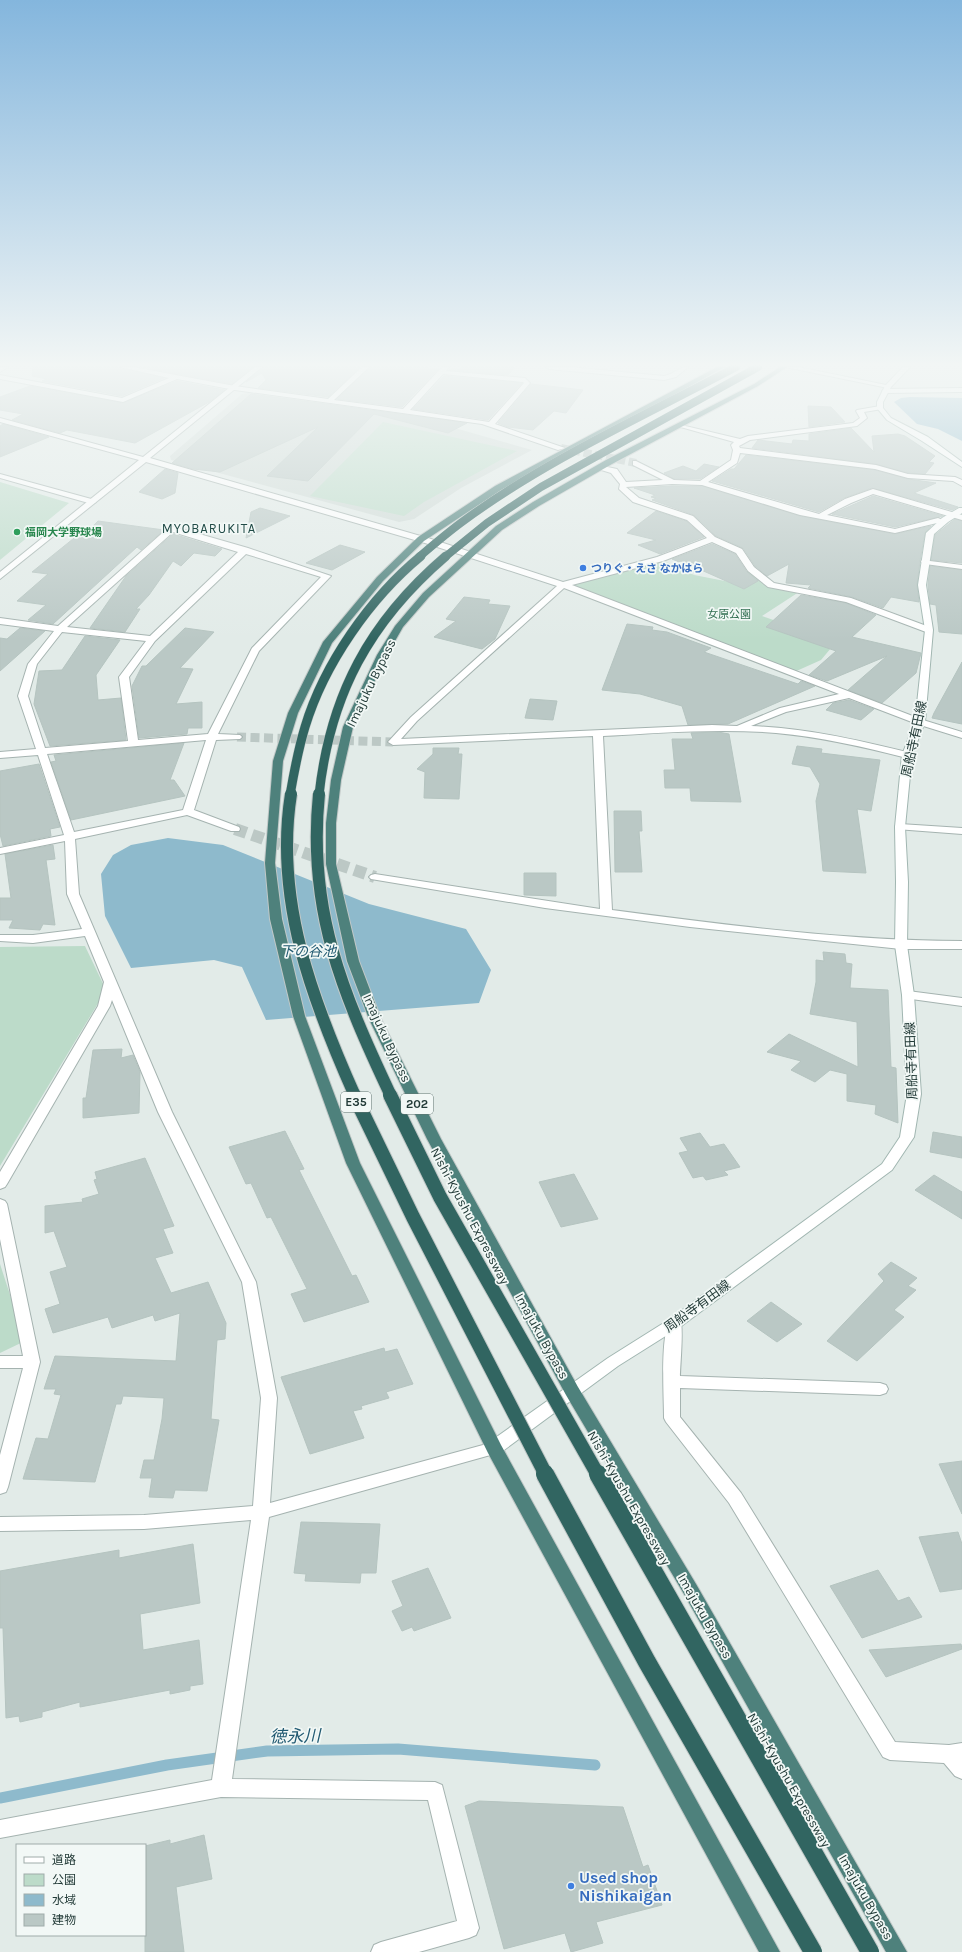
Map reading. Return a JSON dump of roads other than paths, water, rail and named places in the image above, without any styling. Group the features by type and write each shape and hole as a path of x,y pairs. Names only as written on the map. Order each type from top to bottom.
{"highway":[{"path":"549,458 498,488 425,540 380,579 328,642 292,713 278,760 270,863 276,919 299,1016 353,1163 494,1448 770,1952"},
{"name":"E35","path":"567,458 500,496 436,540 408,565 382,592 357,624 334,660 317,693 295,762 289,798 287,840 289,890 299,946 318,1010 351,1091 407,1208 593,1565 813,1952"},
{"name":"Nishi-Kyushu Expressway","path":"592,458 519,500 456,545 430,569 405,596 378,628 357,661 342,694 331,728 323,762 318,799 315,842 318,891 330,945 352,1006 386,1083 440,1197 870,1952"},
{"name":"Imajuku Bypass","path":"618,458 536,504 499,528 426,595 399,626 382,655 348,727 336,780 331,823 331,864 341,914 353,960 376,1020 434,1139 572,1391 690,1589 897,1952"}],"street":[{"path":"141,458 425,540 563,585 848,695 920,722 962,735"},
{"path":"702,483 734,461 735,458"},
{"path":"803,458 876,467 908,476 955,479 962,484"},
{"path":"952,458 962,465"},
{"path":"0,576 144,459"},
{"path":"636,462 672,482"},
{"path":"601,467 614,471 624,484 622,487 636,500 653,507 679,513 690,518 712,539 739,551 751,569 771,584 848,600 929,630"},
{"path":"0,476 92,502"},
{"path":"624,484 672,482 702,483 803,513 822,515 895,531 955,516"},
{"path":"822,515 848,501 873,491 955,516"},
{"name":"周船寺有田線","path":"494,1448 613,1362 675,1323 887,1167 907,1137 914,1094 908,995 901,944 902,882 900,827 908,755 920,722 929,630 922,585 930,533 955,516"},
{"path":"188,812 212,737 255,650 327,576 172,529 60,629 33,664 23,696 70,837 73,894 165,1112 249,1282 269,1398 261,1512 221,1788"},
{"path":"712,539 660,559 563,585 414,719 393,742 712,728 776,730 837,738 908,755"},
{"path":"133,744 124,677 152,639 245,550"},
{"path":"925,562 962,567"},
{"path":"0,621 152,639"},
{"path":"736,729 783,710 848,695"},
{"path":"598,733 606,913"},
{"path":"0,755 212,737 237,737"},
{"path":"0,851 188,812 235,829"},
{"path":"900,827 962,831"},
{"path":"375,877 606,913 690,924 901,944 962,945"},
{"path":"0,938 33,939 89,932"},
{"path":"0,1184 104,1006 110,983"},
{"path":"908,995 962,1002"},
{"path":"0,1204 32,1362 0,1487"},
{"path":"675,1323 672,1418 735,1498 890,1751 956,1753 962,1770"},
{"path":"0,1362 32,1362"},
{"path":"672,1382 880,1389"},
{"path":"0,1524 144,1522 261,1512 494,1448"},
{"path":"0,1830 221,1788 435,1790 469,1928 381,1952"}],"water":[{"name":"下の谷池","path":"168,838 223,845 369,904 466,929 491,970 479,1003 266,1020 242,967 214,960 131,968 105,916 101,874 113,855 131,845"}],"waterway":[{"name":"徳永川","path":"0,1798 167,1765 267,1751 398,1749 595,1765"}],"tunnel":[{"path":"611,458 636,463"},
{"path":"237,737 393,742"},
{"path":"235,829 375,877"}],"place":[{"name":"福岡大学野球場","path":"17,532"},
{"name":"つりぐ・えさ なかはら","path":"583,568"},
{"name":"Used shop Nishikaigan","path":"571,1886"}],"district":[{"name":"MYOBARUKITA","path":"209,528"}],"park label":[{"name":"女原公園","path":"729,614"}]}
